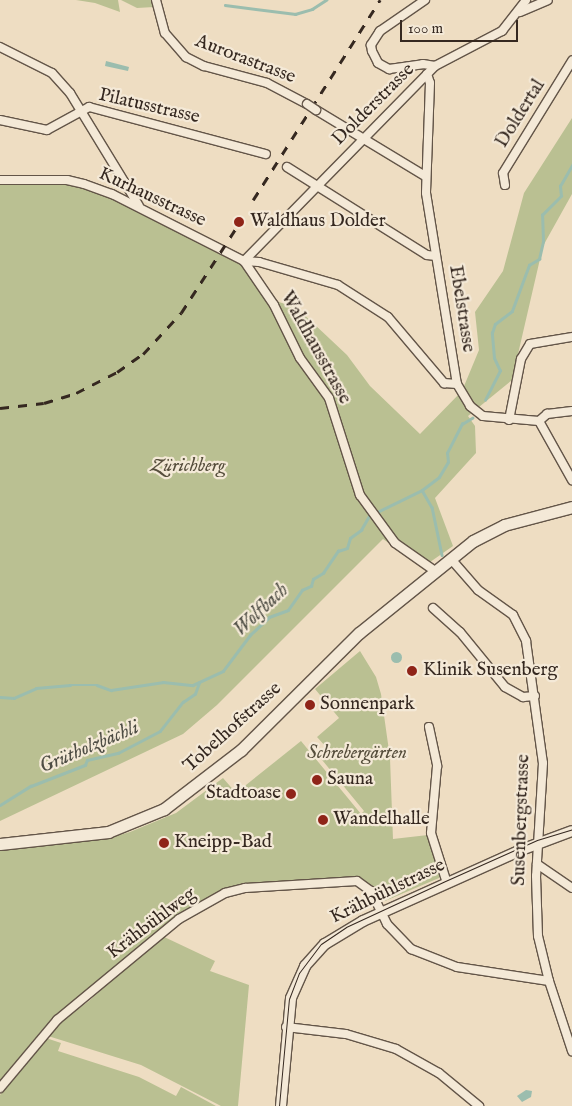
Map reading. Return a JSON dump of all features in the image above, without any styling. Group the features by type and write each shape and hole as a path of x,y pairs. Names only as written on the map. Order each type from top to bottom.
{"main road":[{"name":"Tobelhofstrasse","path":"0,844 108,832 143,820 176,802 241,750 340,651 451,558 492,529 572,507"}],"street":[{"name":"Aurorastrasse","path":"156,0 164,33 186,57 204,66 267,83 307,104 425,176"},
{"path":"425,0 380,31 371,44 372,51 378,63 389,69 423,64 435,66"},
{"path":"520,12 526,0"},
{"name":"Dolderstrasse","path":"244,262 435,66 502,31 520,12 548,0"},
{"path":"0,47 52,73 83,111 140,208"},
{"name":"Doldertal","path":"505,184 503,173 572,61"},
{"name":"Ebelstrasse","path":"428,74 430,83 425,176 457,384 463,398 476,412 509,420 538,421"},
{"name":"Pilatusstrasse","path":"0,120 47,130 89,108 266,154"},
{"path":"287,167 427,255 436,256"},
{"name":"Kurhausstrasse","path":"0,180 67,180 112,194 244,262 256,262 338,285 356,294 393,322 444,382 457,384"},
{"path":"253,252 256,262"},
{"name":"Waldhausstrasse","path":"244,262 274,305 300,358 329,398 360,495 384,530 402,549 435,571"},
{"path":"509,420 521,359 530,344 572,337"},
{"path":"572,411 547,414 538,421 572,480"},
{"name":"Susenbergstrasse","path":"451,558 478,590 513,615 522,629 535,696 543,763 537,843 536,920 549,981 572,1051"},
{"path":"434,608 460,632 505,687 523,697 535,696"},
{"path":"429,727 437,766 431,833 447,883"},
{"name":"Krähbühlstrasse","path":"281,1106 286,1027 292,993 312,958 340,932 537,843 572,831"},
{"path":"537,864 572,888"},
{"name":"Krähbühlweg","path":"0,1088 57,1020 179,919 225,893 286,884 357,881 371,890 398,938 432,960 493,974 549,981"},
{"path":"286,1027 346,1034 396,1049 439,1073 479,1106"}],"green space":[{"path":"76,0 118,0 120,12 95,3"},
{"path":"121,0 154,0 154,7 137,8"},
{"name":"Zürichberg","path":"572,118 572,194 543,246 512,380 468,416 475,426 476,453 435,498 453,546 423,567 383,539 217,705 183,734 0,821 0,181 67,180 140,208 242,263 267,298 297,308 347,355 370,386 420,434 462,391 479,350 475,312 503,271 524,193"},
{"name":"Schrebergärten","path":"360,651 376,677 381,694 390,758 393,839 428,835 440,873 439,878 385,901 379,899 371,886 358,879 268,883 223,890 184,912 56,1017 0,1081 0,847 106,839 130,832 176,813 223,778 236,793 301,741 361,814 364,811 318,755 326,747 317,737 339,718 315,689"},
{"path":"160,935 215,961 210,971 249,985 238,1106 221,1106 141,1065 48,1036 60,1022 89,1001"},
{"path":"46,1038 61,1043 58,1051 139,1077 176,1096 181,1087 216,1106 0,1106 0,1095"}],"shaded area":[{"path":"106,61 129,67 128,71 105,66"},
{"path":"396,651 402,657 396,663 390,657"},
{"name":"Kneipp-Bad","path":"162,837 166,837 170,843 166,849 162,849 158,845 158,841"},
{"path":"526,1090 532,1091 531,1097 522,1102 517,1096"}],"waterway":[{"path":"225,5 295,14 312,9 326,0"},
{"name":"Wolfbach","path":"485,400 500,371 494,358 492,333 495,324 512,311 529,265 539,259 543,241 542,215 561,196 560,186 572,165"},
{"name":"Wolfbach","path":"0,697 14,698 36,688 70,685 97,685 111,690 163,682 193,685 223,671 250,635 269,617 288,610 302,590 311,586 313,579 323,573 338,551 347,548 350,538 361,530 369,516 422,490 439,477 448,462 447,453 462,424 472,418"},
{"path":"422,490 432,507 442,555"},
{"name":"Grütholzbächli","path":"0,805 31,786 85,765 87,760 118,753 160,731 183,702 195,694 199,683"}],"tram line":[{"path":"279,1106 289,999 299,973 321,944 346,927 443,882 537,840 572,829"}],"railway":[{"path":"253,200 380,0"},
{"path":"0,408 44,403 76,393 117,372 143,354 181,313 236,228"}],"place":[{"name":"Waldhaus Dolder","path":"239,222"},
{"name":"Klinik Susenberg","path":"412,671"},
{"name":"Sonnenpark","path":"310,705"},
{"name":"Sauna","path":"317,780"},
{"name":"Stadtoase","path":"291,794"},
{"name":"Wandelhalle","path":"323,820"},
{"name":"Kneipp-Bad","path":"164,843"}]}
